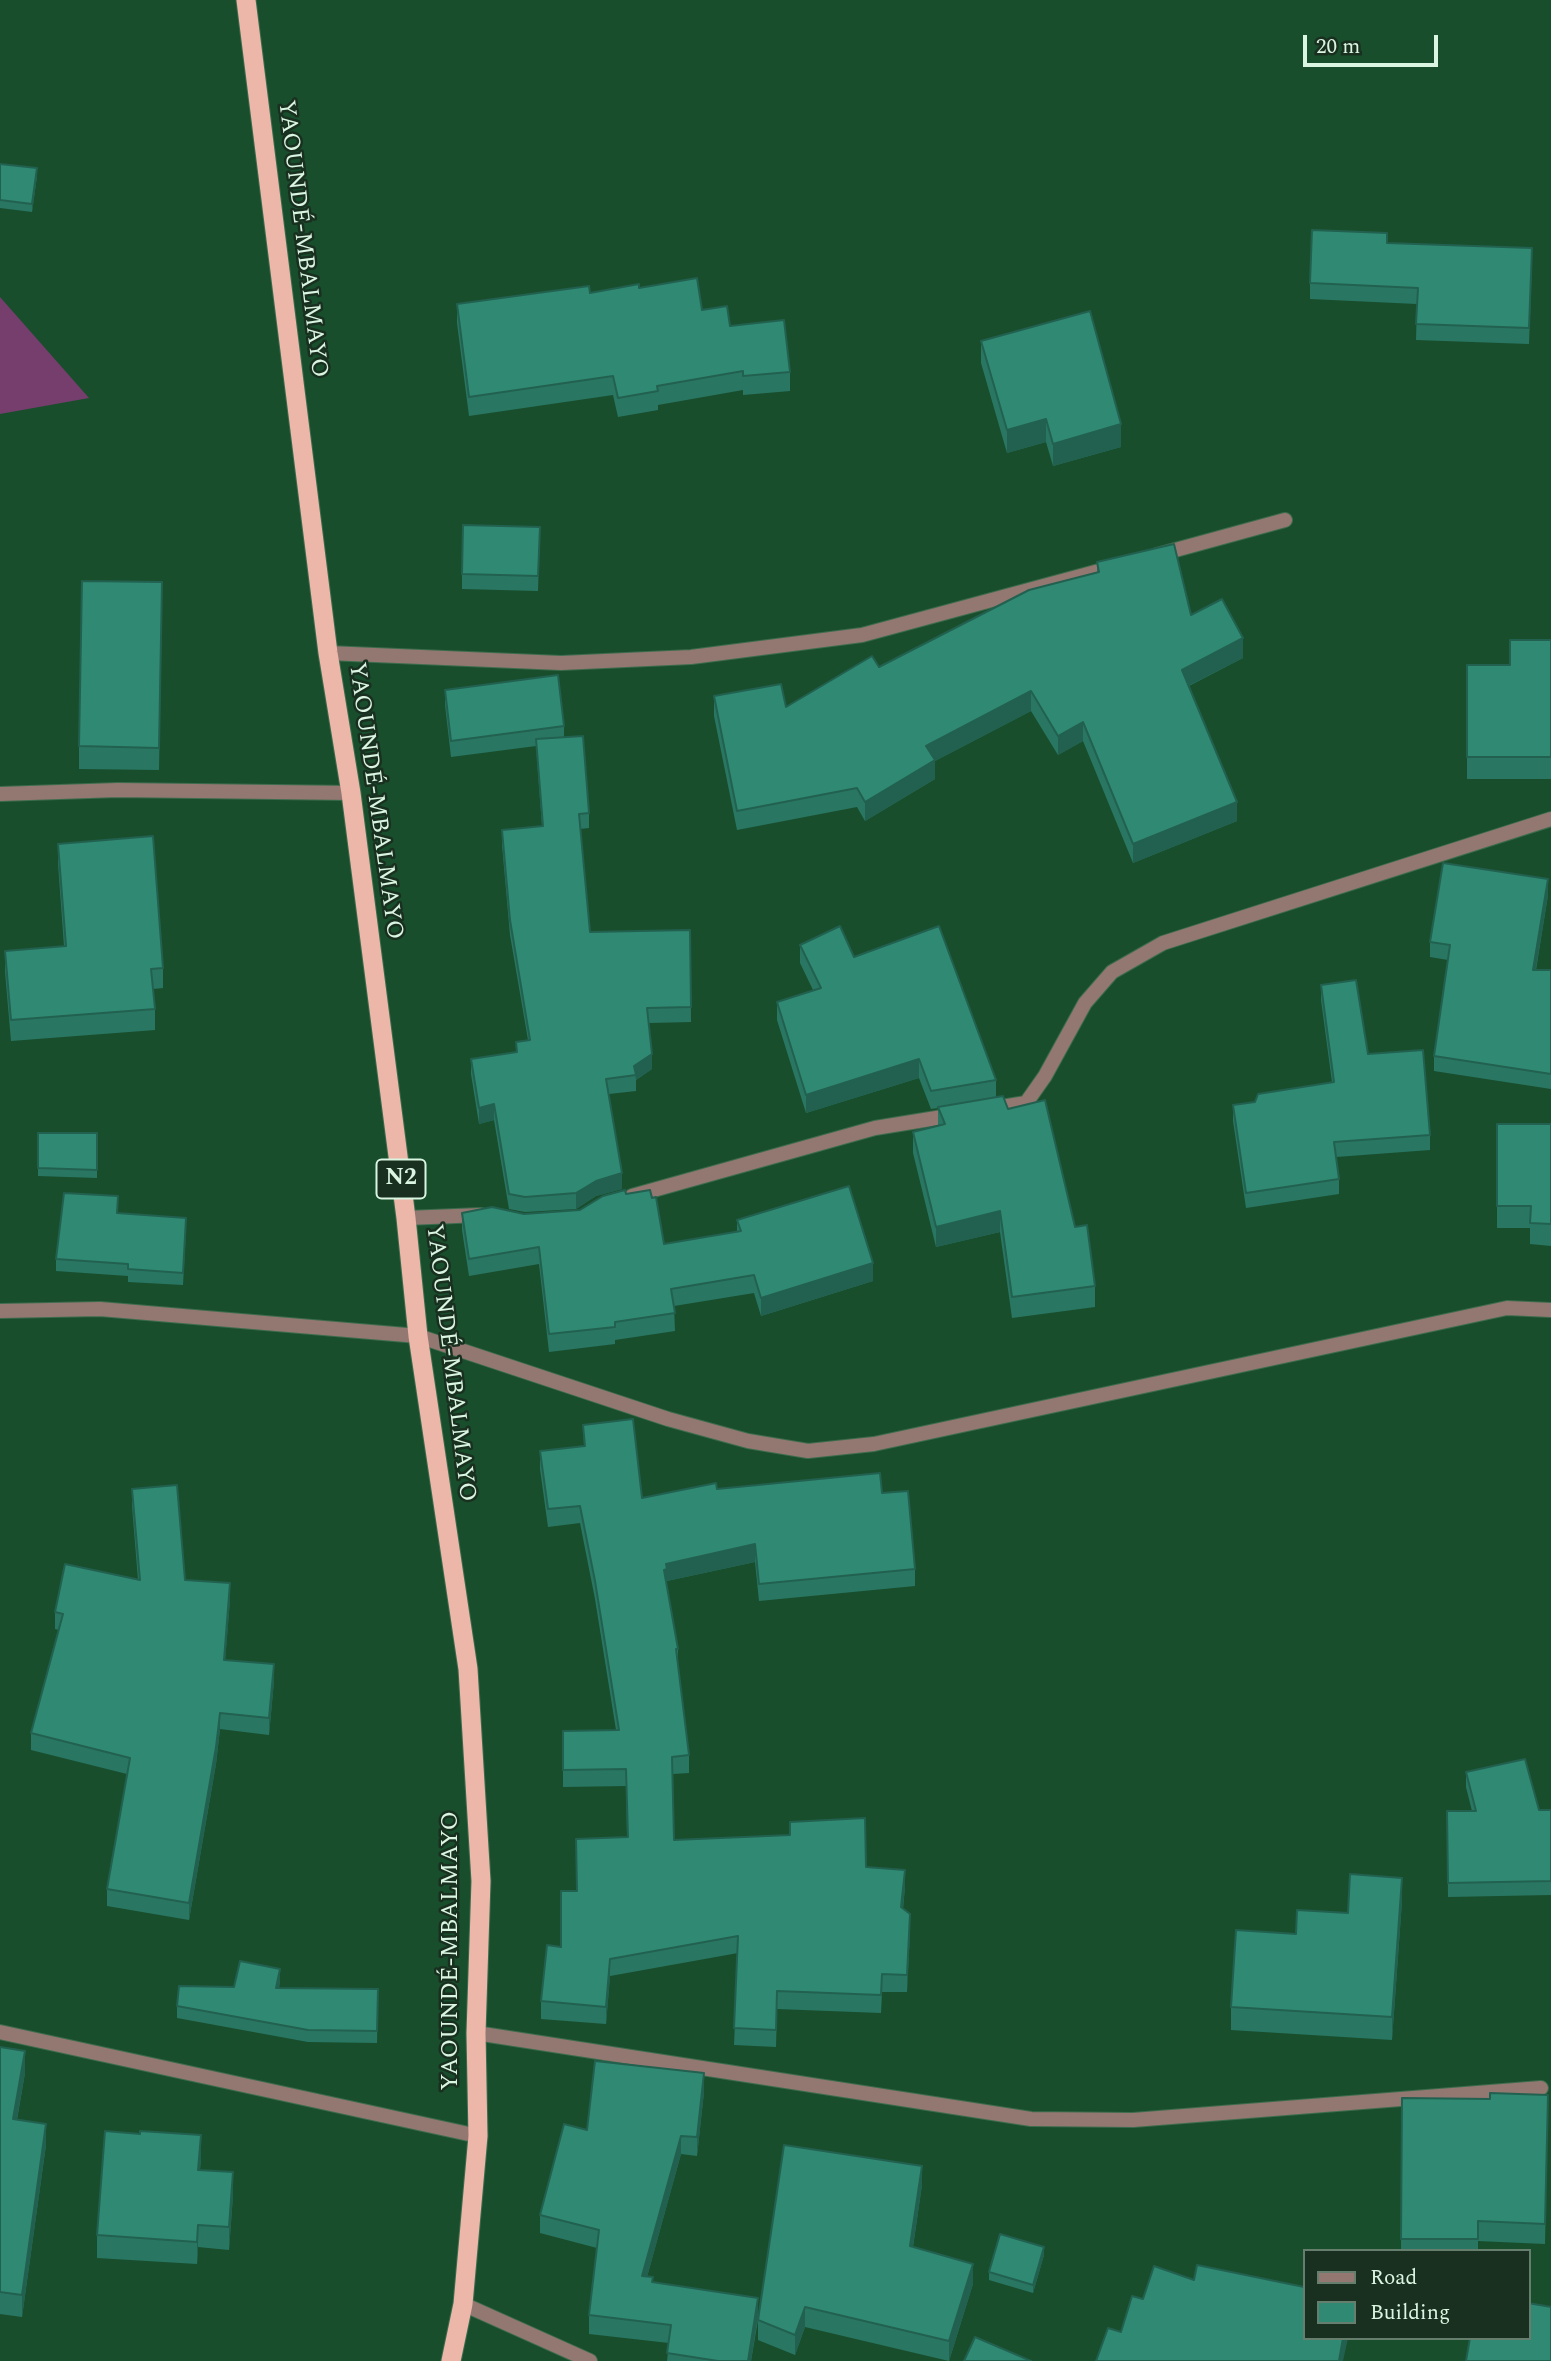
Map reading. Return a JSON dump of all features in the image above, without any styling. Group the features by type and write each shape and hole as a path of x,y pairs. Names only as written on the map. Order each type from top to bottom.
{"highway":[{"name":"YAOUNDÉ-MBALMAYO","path":"246,0 328,653 351,793 406,1218 418,1336 468,1669 481,1881 476,2034 478,2136 463,2304 451,2361"}],"street":[{"path":"328,653 561,663 691,657 862,635 1285,520"},
{"path":"0,794 118,790 351,793"},
{"path":"612,1201 875,1128 1026,1103 1045,1076 1085,1003 1112,972 1163,943 1551,819"},
{"path":"406,1218 487,1214 499,1217"},
{"path":"0,1311 100,1309 418,1336 668,1419 748,1441 808,1451 874,1444 1507,1308 1551,1310"},
{"path":"0,2032 478,2136"},
{"path":"476,2034 1031,2119 1133,2120 1541,2088"},
{"path":"463,2304 590,2361"}],"shaded area":[{"path":"0,297 89,398 0,414"}],"building":[{"path":"0,164 37,168 32,204 0,200"},
{"path":"1312,230 1387,233 1387,243 1532,248 1529,328 1416,324 1418,288 1310,283"},
{"path":"697,278 702,310 727,306 730,326 784,320 790,372 743,376 743,371 657,386 658,391 618,398 613,376 469,397 457,304 589,286 590,293 639,284 639,288"},
{"path":"1090,311 1121,424 1053,444 1046,419 1007,430 981,341"},
{"path":"463,525 540,527 538,576 462,574"},
{"path":"1174,544 1191,615 1222,599 1243,638 1182,670 1237,802 1133,844 1083,722 1058,736 1031,691 926,746 935,760 865,802 857,788 737,811 714,696 781,684 786,707 872,656 879,667 1029,590 1099,572 1097,562"},
{"path":"82,581 162,582 159,748 79,746"},
{"path":"1510,640 1551,640 1551,757 1467,757 1467,665 1510,665"},
{"path":"558,675 564,726 451,741 445,690"},
{"path":"583,736 589,813 579,814 590,932 690,930 691,1007 647,1008 652,1054 634,1066 636,1075 606,1079 622,1173 596,1181 576,1193 525,1197 509,1194 494,1104 479,1108 471,1059 517,1052 516,1042 530,1040 510,920 502,830 543,826 536,739"},
{"path":"153,836 163,968 151,969 155,1009 11,1020 5,951 66,946 58,844"},
{"path":"1443,863 1548,879 1533,970 1551,970 1551,1074 1434,1056 1450,945 1430,942"},
{"path":"840,926 854,957 939,926 996,1080 931,1091 919,1059 806,1095 777,1002 821,988 800,945"},
{"path":"1356,980 1368,1054 1423,1050 1430,1135 1334,1142 1339,1179 1246,1193 1233,1105 1255,1102 1258,1094 1334,1082 1321,985"},
{"path":"1003,1096 1008,1109 1045,1100 1075,1227 1087,1225 1095,1286 1012,1297 1000,1211 936,1227 913,1132 945,1124 938,1107"},
{"path":"1497,1124 1551,1124 1551,1224 1530,1223 1531,1206 1497,1206"},
{"path":"38,1133 97,1133 97,1170 38,1168"},
{"path":"849,1186 873,1263 761,1298 754,1275 671,1289 675,1313 615,1322 615,1327 549,1334 539,1247 469,1259 462,1213 492,1207 524,1214 580,1210 603,1196 625,1190 626,1194 650,1190 652,1198 656,1197 664,1244 741,1231 737,1220"},
{"path":"64,1193 118,1196 117,1213 186,1218 183,1273 128,1269 128,1264 56,1259"},
{"path":"633,1419 642,1498 716,1483 717,1489 880,1473 882,1493 908,1491 915,1569 759,1584 755,1544 666,1564 667,1569 664,1570 678,1649 689,1755 672,1757 674,1840 790,1835 790,1822 865,1818 866,1867 905,1870 901,1907 910,1914 907,1975 882,1974 881,1995 777,1991 776,2030 734,2028 738,1936 610,1959 606,2007 541,2001 547,1945 561,1947 561,1891 577,1891 576,1839 628,1837 626,1769 563,1770 563,1731 619,1730 580,1506 548,1509 540,1451 585,1446 583,1425"},
{"path":"177,1485 185,1580 230,1583 224,1660 274,1664 269,1718 220,1713 189,1903 107,1889 130,1758 31,1733 63,1614 55,1612 65,1564 140,1580 132,1489"},
{"path":"1525,1759 1539,1810 1551,1810 1551,1881 1448,1883 1447,1811 1476,1811 1466,1772"},
{"path":"1350,1874 1402,1878 1392,2017 1231,2007 1236,1930 1296,1934 1297,1910 1348,1913"},
{"path":"240,1961 280,1969 276,1988 378,1989 377,2031 308,2030 177,2006 179,1986 234,1987"},
{"path":"0,2047 25,2051 13,2119 46,2124 22,2295 0,2292"},
{"path":"595,2061 704,2073 697,2137 681,2136 642,2276 653,2277 652,2282 758,2298 748,2361 718,2361 667,2353 671,2325 589,2315 599,2230 540,2215 564,2124 587,2130"},
{"path":"1490,2093 1548,2095 1545,2224 1478,2221 1478,2239 1401,2239 1402,2098 1490,2099"},
{"path":"105,2131 201,2135 198,2170 233,2172 229,2227 198,2225 197,2242 97,2235"},
{"path":"784,2145 922,2166 910,2246 973,2264 949,2341 805,2307 795,2335 758,2320"},
{"path":"1000,2234 1044,2247 1033,2285 989,2272"},
{"path":"1197,2265 1302,2287 1302,2340 1343,2340 1339,2361 1096,2361 1108,2328 1121,2332 1132,2296 1143,2299 1154,2266 1194,2280"},
{"path":"1530,2303 1551,2307 1551,2361 1466,2361 1470,2340 1530,2340"},
{"path":"975,2337 1031,2361 964,2361"}]}
